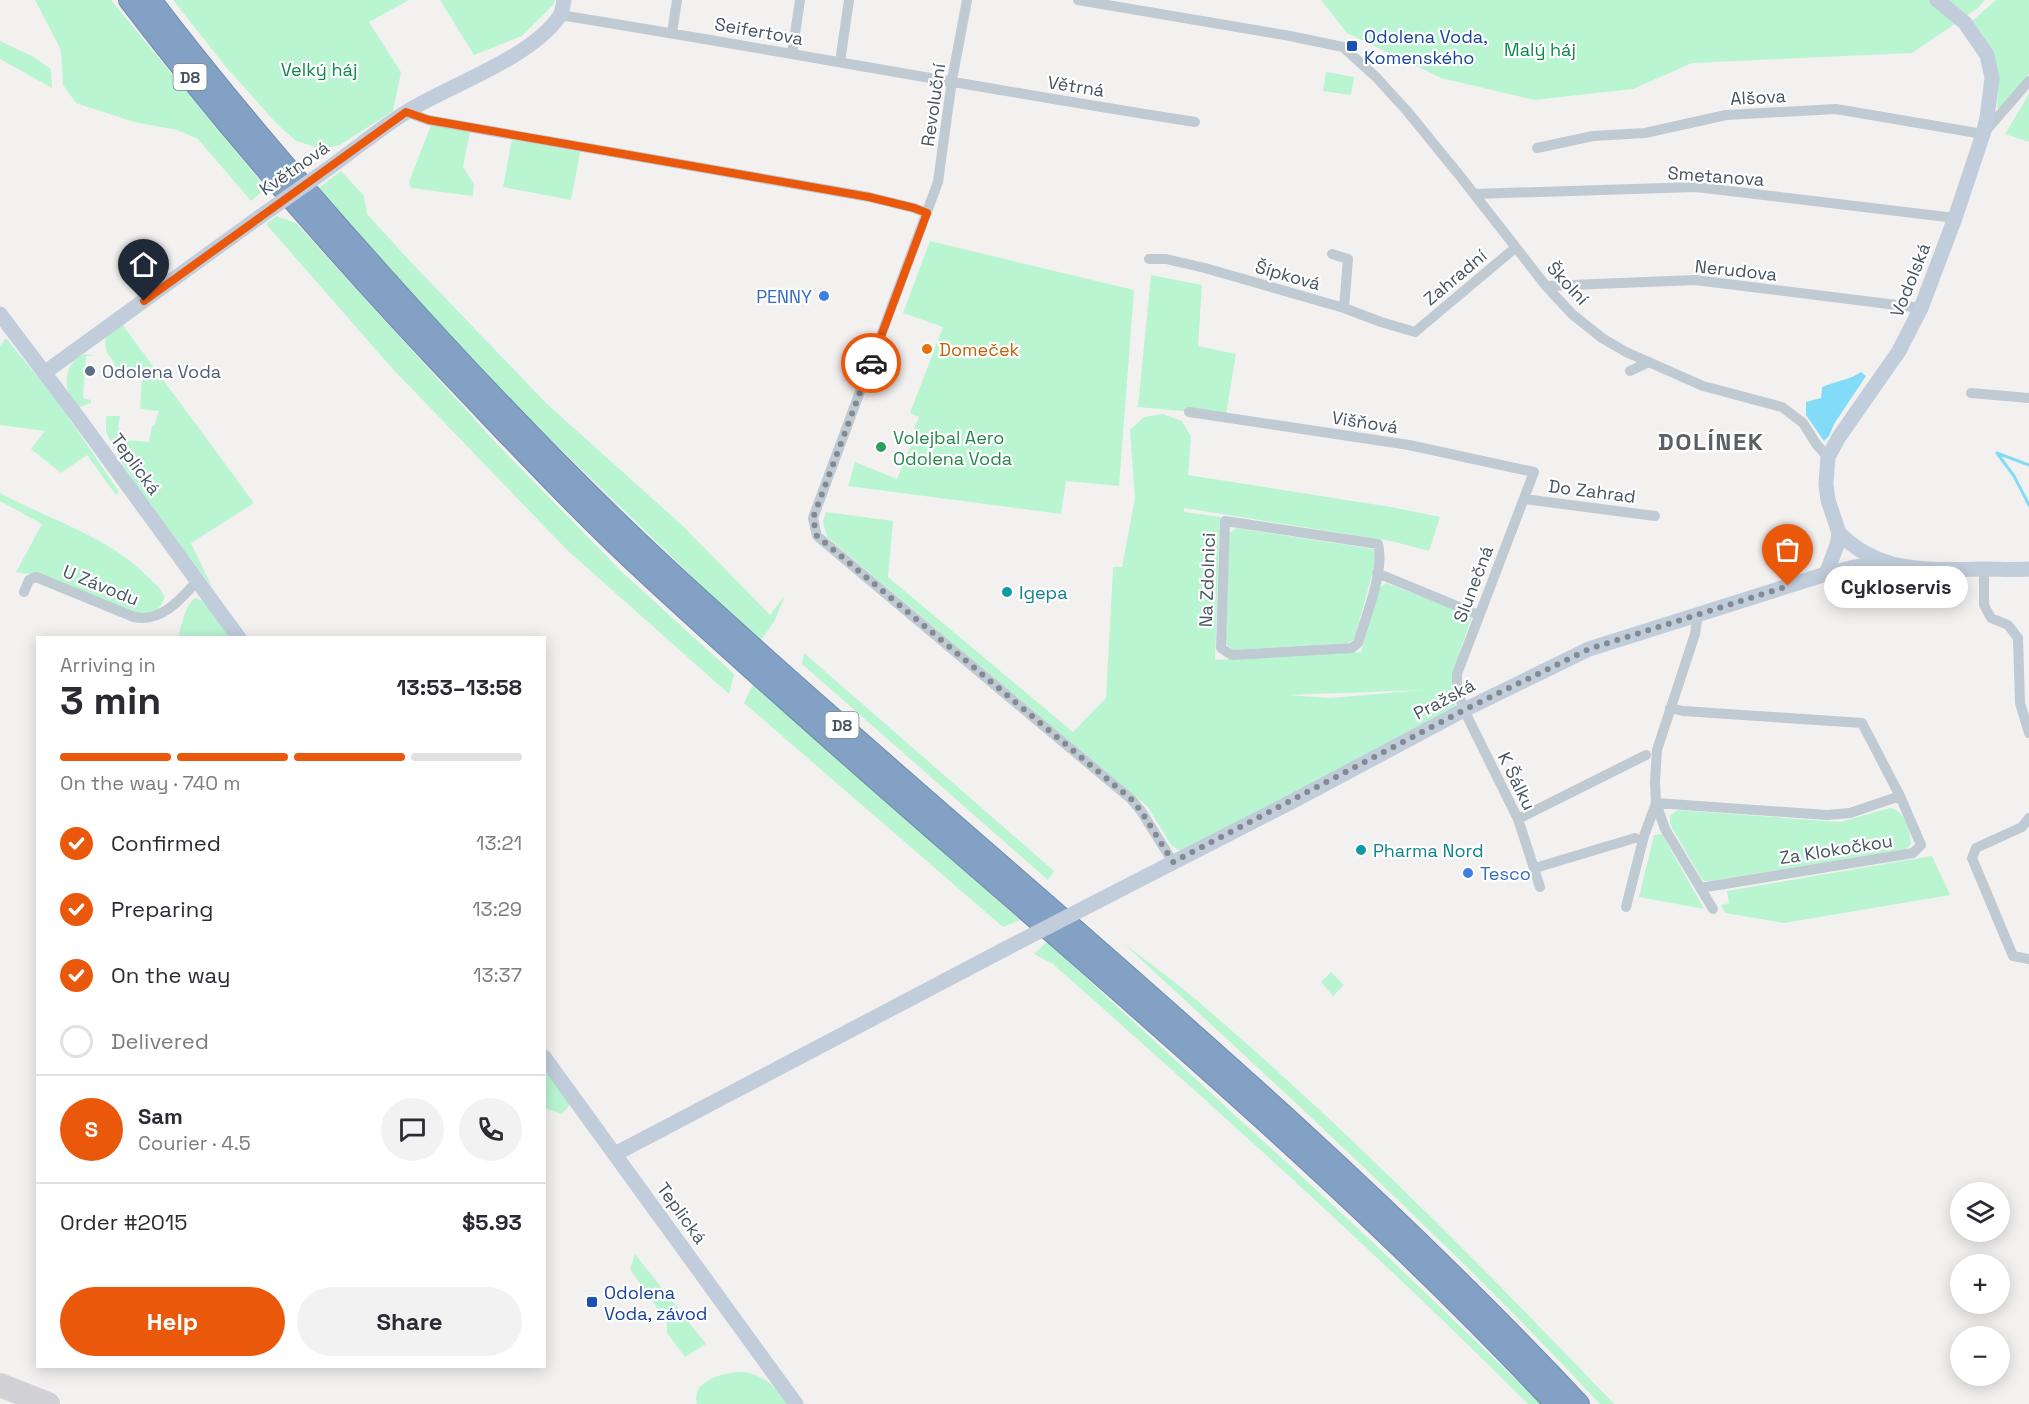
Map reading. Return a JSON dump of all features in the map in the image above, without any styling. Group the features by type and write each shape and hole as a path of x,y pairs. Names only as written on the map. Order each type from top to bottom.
{"highway":[{"name":"D8","path":"129,0 281,188 415,337 535,464 626,554 1260,1117 1448,1294 1555,1404"},
{"name":"D8","path":"151,0 293,176 435,335 547,452 662,564 1170,1013 1370,1196 1460,1282 1579,1404"}],"street":[{"name":"Květnová","path":"44,373 406,112 450,87 508,59 546,32 560,15 564,0"},
{"path":"672,33 678,0"},
{"path":"792,54 800,0"},
{"path":"840,62 849,0"},
{"name":"Revoluční","path":"967,0 952,80 938,182 819,499 813,518 817,536 1131,799 1173,862"},
{"name":"Školní","path":"1078,0 1343,47 1376,77 1407,111 1515,248 1572,314 1602,338 1626,352 1703,386 1782,407 1803,423 1828,457"},
{"name":"Vodolská","path":"1839,533 1828,500 1826,484 1828,457 1839,437 1899,351 1922,308 1983,134 1991,87 1990,62 1965,23 1937,0"},
{"name":"Seifertova","path":"560,15 952,80"},
{"name":"Větrná","path":"952,80 1050,99 1195,122"},
{"path":"1983,134 2029,81"},
{"name":"Alšova","path":"1537,148 1593,136 1645,133 1726,115 1836,109 1983,134"},
{"path":"406,112 429,120 869,197 927,213"},
{"name":"Smetanova","path":"1474,194 1696,187 1954,218"},
{"name":"Zahradní","path":"1415,332 1515,248"},
{"path":"1332,254 1348,259 1344,308"},
{"name":"Šípková","path":"1149,259 1166,259 1205,268 1344,308 1415,332"},
{"name":"Nerudova","path":"1546,286 1695,280 1922,308"},
{"name":"Teplická","path":"0,314 238,636"},
{"path":"1630,371 1649,362"},
{"path":"1971,393 2029,398"},
{"name":"Višňová","path":"1189,412 1409,445 1534,472"},
{"name":"Slunečná","path":"1464,710 1457,690 1457,674 1534,472"},
{"name":"Do Zahrad","path":"1524,499 1656,516"},
{"name":"Na Zdolnici","path":"1225,521 1378,544 1380,553 1377,573 1358,643 1352,648 1232,655 1221,648 1225,521"},
{"path":"1839,533 1854,548 1890,563 1912,569 2029,569"},
{"path":"1826,574 1839,533"},
{"name":"Pražská","path":"615,1154 1464,710 1589,649 1826,574 1854,567 1890,563"},
{"path":"1984,569 1984,605 1991,618 2008,625 2018,638 2020,703 2029,733"},
{"path":"1377,573 1479,615"},
{"name":"U Závodu","path":"24,592 29,580 36,577 143,619 161,614 183,597 197,581"},
{"path":"1698,613 1695,634 1657,750 1656,803 1665,829 1713,909"},
{"name":"Za Klokočkou","path":"1670,708 1683,711 1862,723 1900,796 1921,845 1913,853 1700,888"},
{"name":"K Šálku","path":"1464,710 1518,819 1540,886"},
{"path":"1518,819 1646,754"},
{"name":"Za Klokočkou","path":"1656,803 1827,815 1850,813 1900,796"},
{"path":"1626,907 1644,836 1656,803"},
{"path":"2029,818 2022,827 1976,848 1972,858 2013,956 2029,959"},
{"path":"1535,868 1635,838"},
{"name":"Teplická","path":"546,1060 796,1404"}],"green space":[{"path":"35,0 111,0 266,188 251,201 198,139 177,130 134,122 76,103 63,85 61,50"},
{"name":"Velký háj","path":"173,0 409,0 369,22 401,72 393,111 340,145 321,149 296,141 276,123 226,67"},
{"path":"440,0 555,0 554,4 522,36 474,55"},
{"name":"Malý háj","path":"1321,0 1985,0 1978,8 1912,53 1692,63 1633,89 1534,100 1441,78 1347,33"},
{"path":"1996,0 2029,0 2029,74 2002,109 1997,107 1998,82 1995,61 1986,41 1972,21"},
{"path":"0,41 32,56 51,69 52,88 0,59"},
{"path":"1326,72 1354,77 1351,95 1323,91"},
{"path":"2029,94 2029,142 2005,134"},
{"path":"431,125 470,132 463,167 474,184 473,196 411,188 409,182"},
{"path":"512,139 580,152 571,200 503,187"},
{"path":"341,171 364,196 367,214 547,404 683,526 770,615 785,595 775,620 760,642 518,408 316,190"},
{"path":"276,216 296,223 498,445 623,573 734,674 729,694 566,549 390,366 266,224"},
{"path":"930,241 1134,290 1119,486 1066,481 1061,514 848,486 855,462 897,479 917,430 914,429 919,417 910,413 943,327 903,313"},
{"path":"1151,275 1202,285 1198,346 1236,354 1226,415 1138,407"},
{"path":"122,324 254,503 191,543 212,587 145,498 125,468 106,432 106,417 120,416 118,430 121,438 149,442 152,426 154,426 159,411 140,409 142,377 127,376 127,370 120,370 116,367 106,351 106,337"},
{"path":"6,338 58,402 119,492 116,495 87,455 61,473 31,449 45,431 0,425 0,346"},
{"path":"84,354 96,356 86,356 83,398 91,400 91,403 80,407 70,394 67,379 71,364"},
{"path":"1163,414 1182,421 1191,437 1188,475 1391,507 1440,517 1429,551 1391,541 1184,508 1184,512 1220,517 1215,660 1361,652 1378,589 1386,583 1472,616 1451,687 1456,710 1182,852 1171,845 1148,807 827,537 823,522 826,512 893,521 888,577 1073,732 1106,698 1113,567 1122,567 1135,498 1130,430 1144,417","holes":["1423,690 1330,698 1287,695"]},
{"path":"0,493 115,550 160,589 165,598 158,609 143,616 37,575 16,572 42,524 0,501"},
{"path":"1236,528 1373,549 1377,557 1354,640 1348,643 1233,650 1226,644 1229,534"},
{"path":"195,598 206,603 231,636 178,636 191,602"},
{"path":"804,653 1054,871 1048,880 802,664"},
{"path":"753,684 1020,920 1003,927 744,703"},
{"path":"1890,808 1895,809 1903,817 1910,833 1911,844 1906,849 1710,881 1704,881 1701,878 1670,824 1670,815 1678,810 1840,822"},
{"path":"1662,834 1704,909 1639,897 1654,835"},
{"path":"1932,856 1950,895 1784,923 1725,913 1721,905 1729,903 1727,891"},
{"path":"1121,941 1190,995 1308,1099 1463,1249 1614,1404 1600,1404 1425,1226"},
{"path":"1047,942 1362,1232 1541,1404 1528,1404 1412,1291 1234,1126 1053,964 1034,954"},
{"path":"1331,972 1344,985 1333,996 1321,982"},
{"path":"546,1070 566,1096 569,1106 562,1114 546,1108"},
{"path":"635,1254 706,1344 685,1357 667,1333 667,1322 630,1269"},
{"path":"745,1372 759,1376 770,1384 789,1404 697,1404 696,1395 699,1388 712,1378 729,1373"}],"water":[{"path":"1861,372 1866,376 1824,441 1806,415 1806,402 1821,398 1822,387"}],"waterway":[{"path":"2029,465 1997,453 2014,476 2029,505"}],"taxiway":[{"path":"0,1385 48,1404"}],"way so far":[{"path":"871,363 813,518 817,536 1131,799 1173,862 1464,710 1589,649 1788,586"}],"place":[{"name":"Odolena Voda, Komenského","path":"1352,46"},
{"name":"PENNY","path":"824,296"},
{"name":"Domeček","path":"927,349"},
{"name":"Odolena Voda","path":"90,371"},
{"name":"Volejbal Aero Odolena Voda","path":"881,447"},
{"name":"Cykloservis","path":"1788,586"},
{"name":"Igepa","path":"1007,592"},
{"name":"Pharma Nord","path":"1361,850"},
{"name":"Tesco","path":"1468,873"},
{"name":"Odolena Voda, závod","path":"592,1302"}],"district":[{"name":"DOLÍNEK","path":"1711,441"}],"route":[{"path":"144,301 406,112 429,120 895,202 927,213 871,363"}]}
